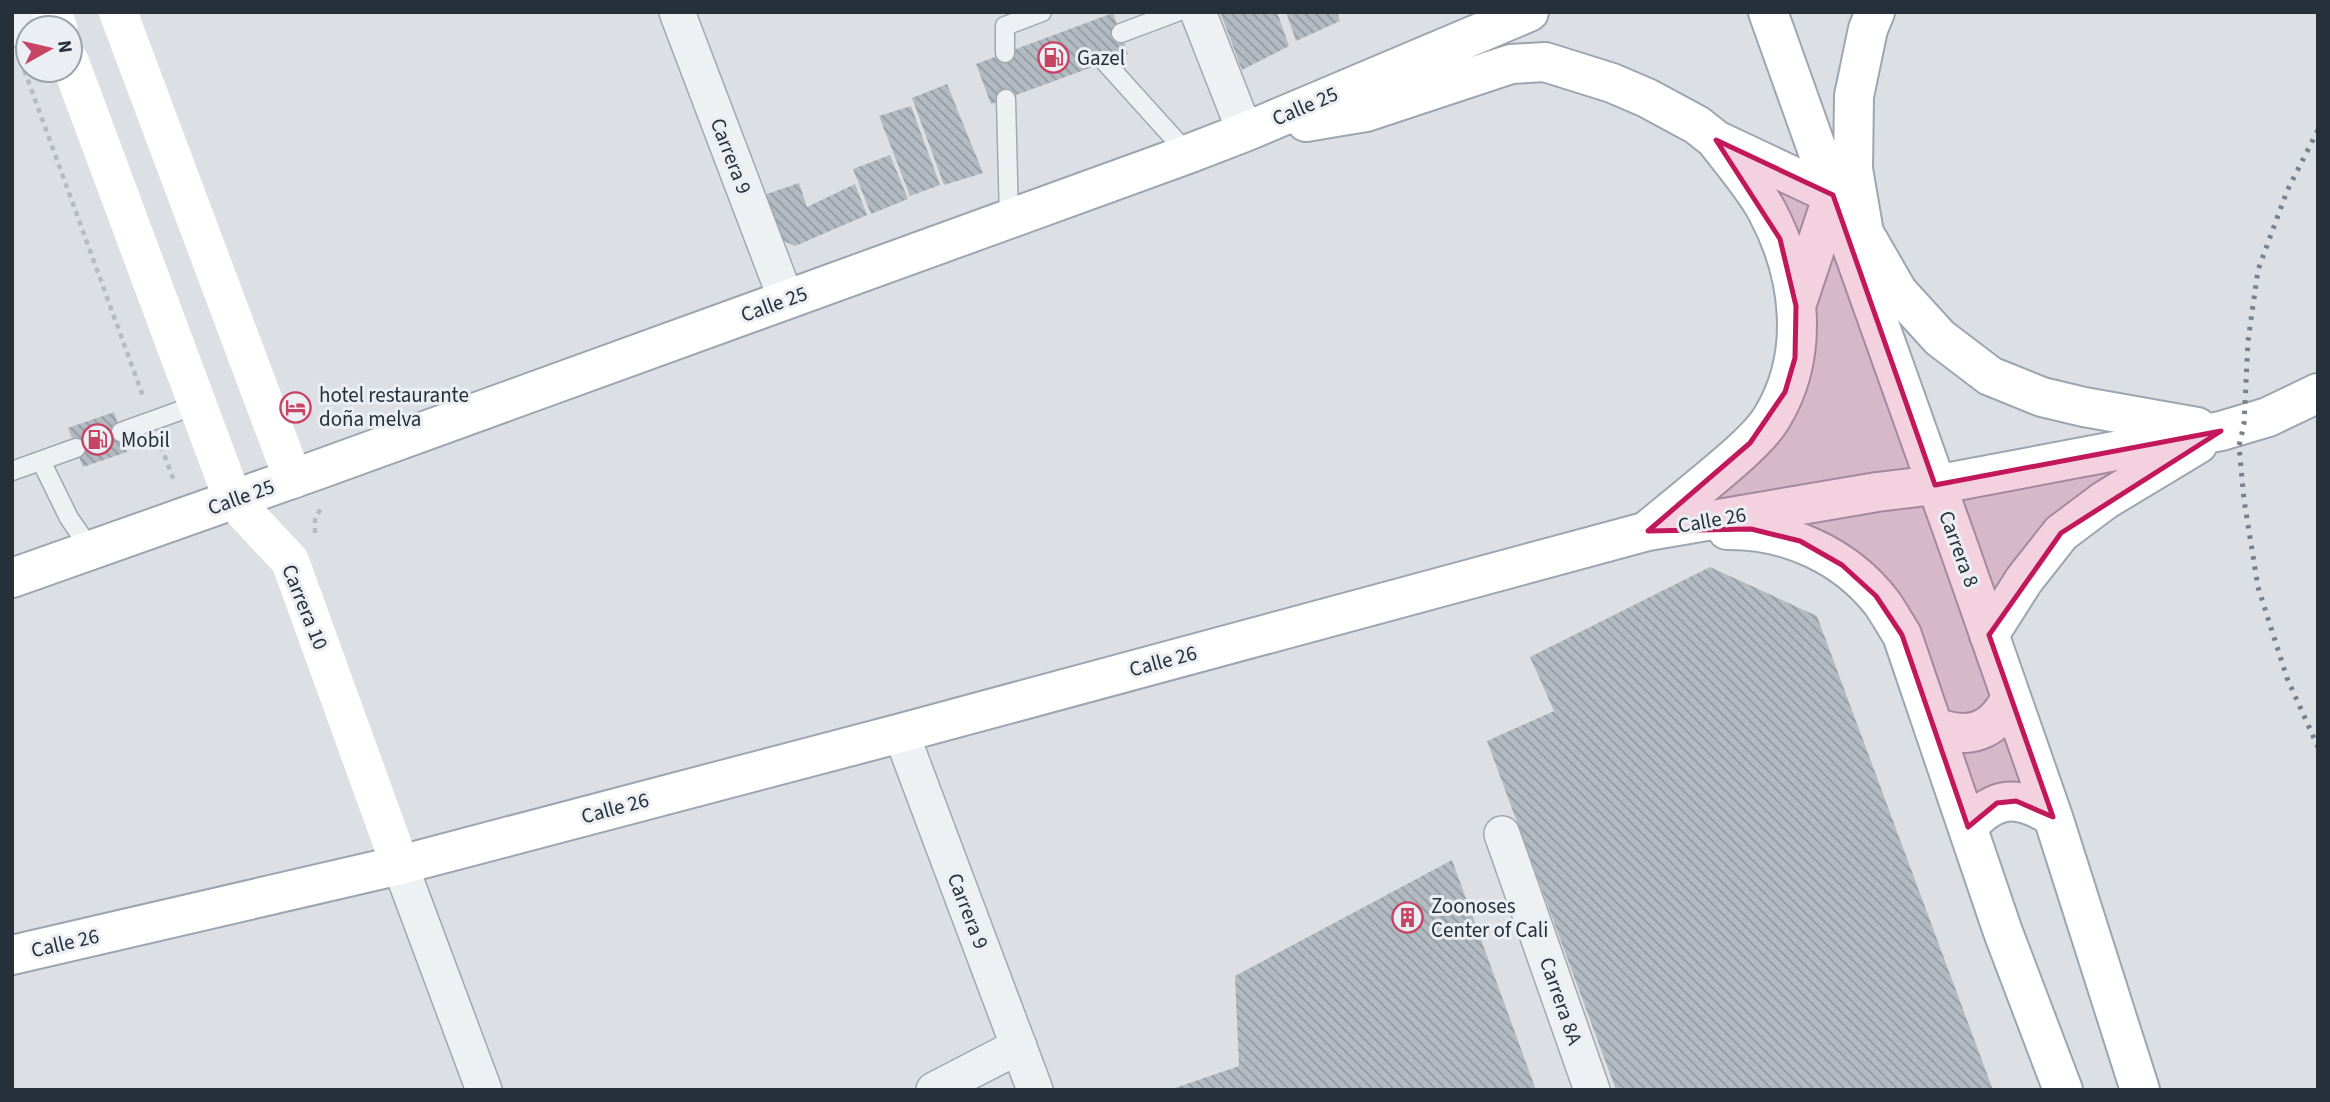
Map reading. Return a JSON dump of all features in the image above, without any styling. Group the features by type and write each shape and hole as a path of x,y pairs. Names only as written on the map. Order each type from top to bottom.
{"main road":[{"path":"118,12 293,479"},
{"name":"Calle 25","path":"12,578 293,479 1188,154 1529,12"},
{"name":"Carrera 8","path":"1768,12 2053,817 2140,1090"},
{"path":"1875,12 1868,29 1854,96 1853,169 1864,233 1898,292 1940,338 1990,376 2042,397 2221,431"},
{"path":"1245,132 1366,113 1511,64 1545,62 1612,82 1697,125 1716,140 1833,195 1796,306"},
{"name":"Carrera 10","path":"78,84 233,500 290,561 400,865"},
{"path":"1647,531 1729,463 1771,421 1785,392 1795,358 1796,306 1791,270 1780,239 1766,208 1716,140"},
{"name":"Calle 26","path":"12,955 400,865 901,733 1647,531 1877,492 1935,485 2221,431 2268,417 2318,393"},
{"path":"1989,635 2024,580 2061,533 2105,500 2221,431"},
{"path":"1647,531 1751,529 1800,541 1842,565 1876,596 1902,635 2003,932 2063,1090"},
{"path":"1933,726 1963,734 1979,730 1993,723 2004,712 2011,697"},
{"path":"1968,827 1980,812 1997,803 2016,801 2035,806 2053,817"}],"street":[{"name":"Carrera 9","path":"677,12 786,299"},
{"path":"1198,12 1245,132"},
{"name":"Carrera 9","path":"901,733 1035,1090"},
{"name":"Carrera 8A","path":"1502,834 1592,1090"},
{"name":"Carrera 10","path":"400,865 484,1090"},
{"path":"934,1090 1019,1046"}],"lane":[{"path":"1005,53 1004,26 1042,12"},
{"path":"1128,24 1177,12"},
{"path":"1105,62 1188,154"},
{"path":"1006,99 1009,220"},
{"path":"121,432 196,405"},
{"path":"12,471 76,448"},
{"path":"41,461 69,518 91,550"}],"path":[{"path":"31,84 174,481"}],"highlighted area":[{"path":"1716,140 1833,195 1935,485 2221,431 2061,533 1989,635 2053,817 2016,801 1997,803 1968,827 1902,635 1876,596 1842,565 1800,541 1751,529 1648,531 1750,443 1785,392 1795,358 1796,306 1780,239"}],"building":[{"path":"1220,12 1277,12 1289,46 1242,70"},
{"path":"1286,12 1337,12 1340,21 1296,41"},
{"name":"Gazel","path":"1113,13 1128,54 991,104 976,64"},
{"path":"947,84 983,173 944,185 912,98"},
{"path":"911,106 940,185 910,196 879,116"},
{"path":"890,155 908,199 871,214 853,169"},
{"path":"799,183 807,207 855,184 867,215 795,246 779,239 764,195"},
{"name":"Mobil","path":"114,412 127,452 83,467 68,428"},
{"path":"1710,567 1817,616 1993,1090 1616,1090 1487,741 1554,711 1530,657"},
{"name":"Zoonoses Center of Cali","path":"1452,860 1536,1090 1169,1090 1239,1066 1235,976"}],"railway":[{"path":"2318,130 2287,191 2258,270 2248,341 2244,424 2239,446 2244,500 2258,587 2287,678 2318,747"}],"place":[{"name":"Gazel","path":"1054,58"},
{"name":"hotel restaurante doña melva","path":"296,407"},
{"name":"Mobil","path":"98,440"},
{"name":"Zoonoses Center of Cali","path":"1408,918"}]}
